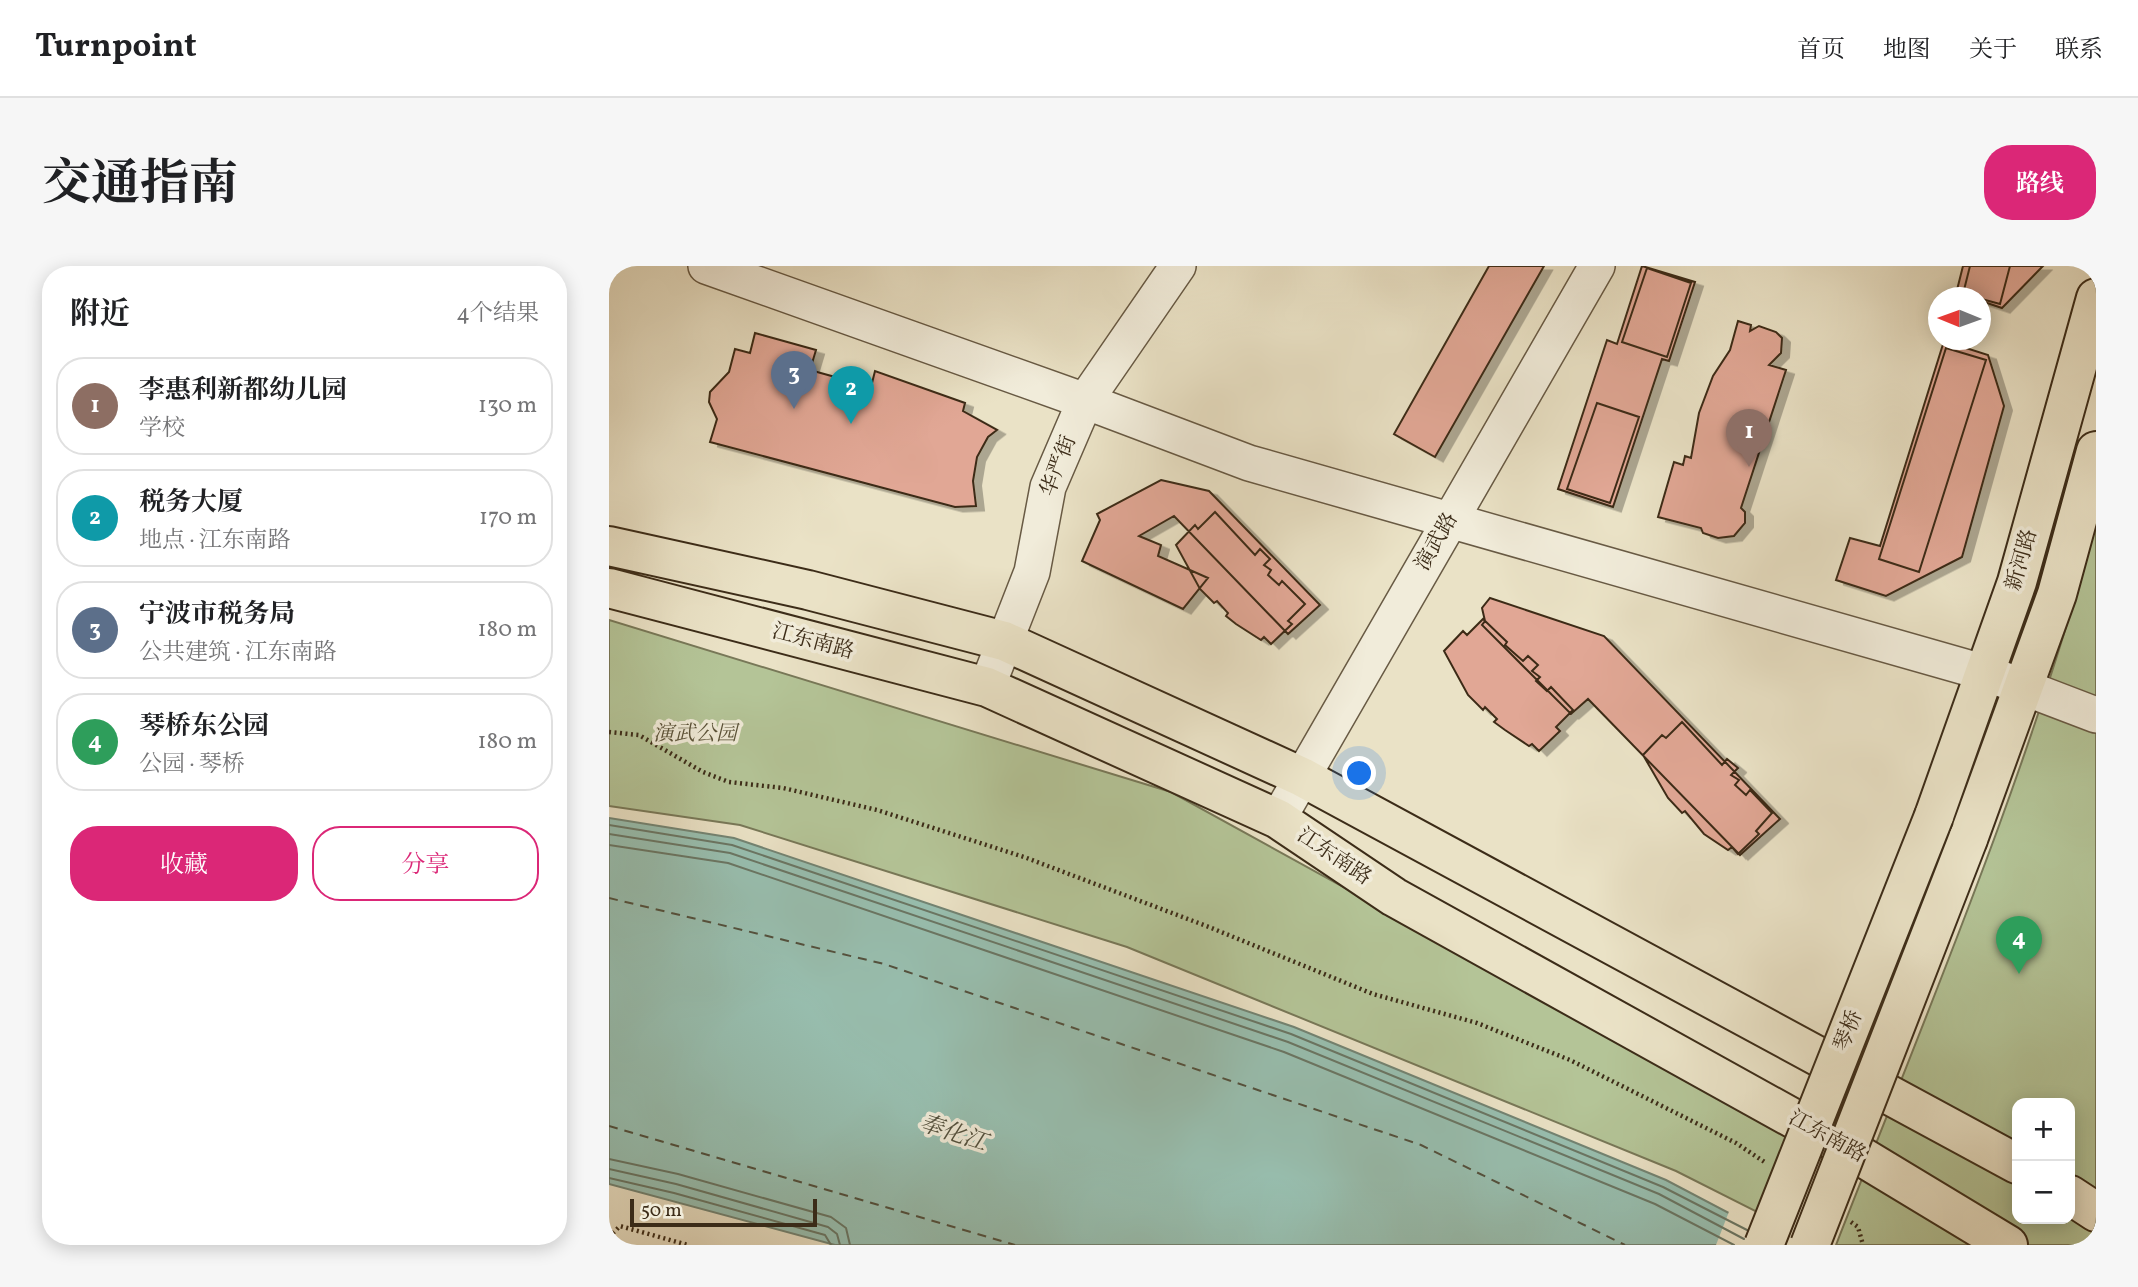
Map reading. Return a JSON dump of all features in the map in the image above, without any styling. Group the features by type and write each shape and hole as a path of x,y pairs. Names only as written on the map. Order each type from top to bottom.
{"main road":[{"name":"新河路","path":"1934,816 2017,582 2096,298"},
{"name":"新河路","path":"1968,839 2057,594 2096,452"},
{"path":"609,546 808,590 1004,641 1302,778 2012,1161"},
{"name":"江东南路","path":"609,588 987,687 1278,819 1395,897 1859,1155 2008,1245"},
{"name":"琴桥","path":"1764,1245 1934,816"},
{"name":"琴桥","path":"1810,1245 1968,839"},
{"path":"2075,1198 2096,1212"}],"street":[{"path":"706,266 1085,401 1249,463 1986,673 2096,715"},
{"name":"华严街","path":"987,687 1032,572 1048,487 1085,401 1178,266"},
{"name":"演武路","path":"1278,819 1597,266"}],"path":[{"path":"609,732 639,735 703,772 729,782 783,788 877,810 1024,857 1209,927 1373,994 1477,1023 1570,1060 1736,1143 1769,1166"},
{"path":"1847,1220 1858,1227 1863,1245"},
{"path":"609,1237 620,1226 688,1245"}],"green space":[{"path":"2096,523 2096,1245 1836,1245 1942,977 2041,707"},
{"name":"演武公园","path":"609,620 1171,792 1795,1136 1761,1214 1676,1171 1127,947 740,825 609,806"}],"water":[{"name":"奉化江","path":"609,818 734,838 1294,1027 1666,1180 1790,1245 835,1245 609,1184"}],"pier":[{"path":"1730,1209 1792,1242 1794,1245 1716,1245"}],"building":[{"path":"1489,266 1544,266 1435,457 1394,434"},
{"path":"1642,266 1695,282 1669,361 1662,359 1613,507 1558,489 1607,340 1617,344"},
{"path":"1963,266 2043,266 2002,308 1991,304 1991,287 1958,287"},
{"path":"1970,266 2010,266 2000,304 1991,302 1991,287 1965,287"},
{"path":"1647,268 1691,283 1667,357 1622,342"},
{"path":"1738,321 1751,325 1750,331 1759,326 1776,332 1782,338 1781,353 1769,365 1786,370 1741,508 1745,512 1745,523 1734,536 1718,538 1703,533 1701,528 1658,517 1674,462 1683,465 1685,456 1691,458 1699,413 1713,376 1730,350"},
{"path":"755,333 816,350 810,370 871,387 875,371 965,403 963,411 997,430 988,437 977,457 973,481 976,506 955,507 710,442 717,419 709,402 710,392 729,372 735,349 750,353"},
{"path":"1941,350 1972,350 1988,355 2004,406 1962,557 1886,596 1836,580 1850,538 1880,546"},
{"path":"1945,350 1986,360 1919,572 1879,559"},
{"path":"1597,403 1639,417 1610,503 1567,489"},
{"path":"1161,480 1209,491 1320,605 1288,634 1174,516 1139,536 1161,545 1158,556 1208,578 1183,609 1082,561 1100,520 1097,514"},
{"path":"1215,512 1255,555 1260,549 1270,559 1264,565 1271,570 1268,575 1279,585 1282,581 1305,604 1288,621 1292,624 1271,644 1264,637 1261,640 1236,624 1226,616 1228,613 1217,601 1214,603 1200,589 1176,545 1195,525 1198,529"},
{"path":"1490,598 1604,636 1780,819 1740,855 1588,699 1571,714 1482,625 1485,621 1482,608"},
{"path":"1483,619 1523,661 1528,656 1538,665 1532,671 1540,677 1536,681 1547,691 1551,687 1573,710 1556,727 1560,731 1539,751 1494,722 1497,719 1468,695 1444,651 1463,631 1467,635"},
{"path":"1682,722 1722,765 1727,759 1738,768 1731,775 1739,780 1735,785 1746,795 1750,790 1772,813 1756,831 1759,834 1738,854 1732,847 1728,850 1704,834 1685,811 1682,813 1668,798 1643,755 1662,735 1666,738"}],"ferry route":[{"path":"609,898 884,964 1421,1145 1625,1245"},
{"path":"609,1126 1015,1245"}],"place":[{"name":"宁波市税务局","path":"794,409"},
{"name":"税务大厦","path":"851,424"},
{"name":"李惠利新都幼儿园","path":"1749,467"},
{"name":"琴桥东公园","path":"2019,974"}]}
